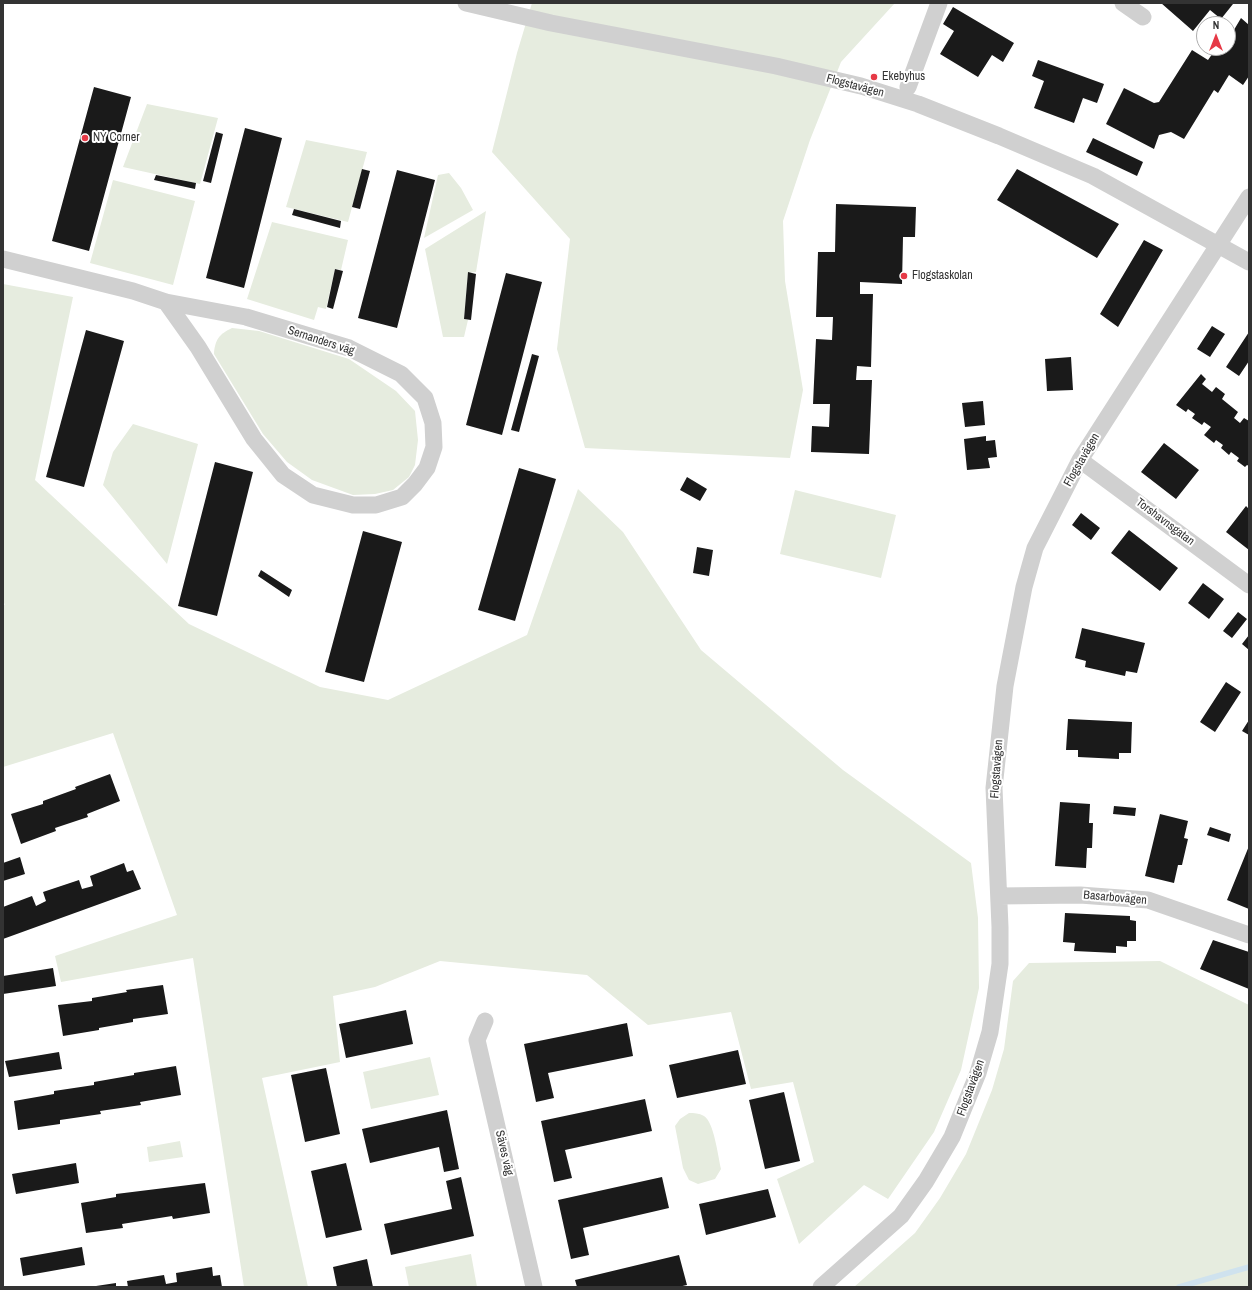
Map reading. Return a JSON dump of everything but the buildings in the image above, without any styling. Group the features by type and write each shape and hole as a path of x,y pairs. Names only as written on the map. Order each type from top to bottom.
{"street":[{"name":"Flogstavägen","path":"466,3 551,23 776,66 861,86 918,104 999,136 1093,176 1194,230 1217,246"},
{"path":"908,87 939,3"},
{"path":"1123,3 1143,17"},
{"name":"Flogstavägen","path":"821,1287 901,1216 926,1181 952,1137 978,1073 990,1032 1000,964 999,896 994,788 1005,686 1024,587 1035,548 1080,460 1249,197"},
{"path":"1217,246 1249,262"},
{"name":"Sernanders väg","path":"3,259 133,291 166,302 246,317 350,348 401,374 425,398 434,423 434,447 427,468 415,484 402,497 376,505 353,505 313,495 283,475 254,439 198,347 166,302"},
{"name":"Torshavnsgatan","path":"1080,460 1249,585"},
{"name":"Basarbovägen","path":"999,896 1080,895 1148,900 1249,935"},
{"name":"Säves väg","path":"485,1021 477,1040 534,1287"}],"shaded area":[{"path":"532,3 895,3 841,62 810,140 783,221 785,281 803,390 790,458 585,448 557,349 570,239 492,152 517,53"},
{"path":"147,104 218,118 200,184 123,167"},
{"path":"306,140 367,152 348,222 286,207"},
{"path":"449,173 461,188 473,210 424,238 438,175"},
{"path":"113,180 195,201 173,285 90,263"},
{"path":"486,211 476,272 468,273 464,319 468,320 464,337 443,337 425,249"},
{"path":"272,222 348,240 341,270 335,269 326,309 318,307 314,320 247,299"},
{"path":"3,284 73,297 35,480 189,624 320,687 388,700 527,635 578,489 623,532 701,650 843,770 971,863 978,918 979,988 961,1070 934,1132 888,1199 864,1185 799,1244 777,1179 814,1162 793,1082 751,1089 731,1012 648,1025 587,975 440,961 375,987 333,996 340,1062 262,1078 308,1287 244,1287 193,958 61,982 55,956 177,915 113,733 3,767 3,606 5,604 3,603"},
{"path":"232,328 259,331 349,359 396,391 415,411 418,440 415,465 409,477 393,490 375,494 353,495 312,480 287,462 263,434 214,354 215,345 218,338"},
{"path":"133,424 198,444 167,564 103,485 113,452"},
{"path":"795,490 896,515 881,578 780,554"},
{"path":"1160,961 1249,1005 1249,1287 854,1287 915,1233 940,1198 966,1154 992,1090 1004,1049 1013,981 1029,963"},
{"path":"430,1057 439,1095 371,1109 363,1072"},
{"path":"689,1113 700,1114 707,1119 713,1132 721,1169 715,1179 698,1184 689,1180 683,1168 675,1126 680,1119"},
{"path":"180,1141 183,1157 149,1162 147,1147"},
{"path":"471,1254 477,1287 409,1287 405,1267"}],"waterway":[{"path":"1179,1287 1249,1267"}],"place":[{"name":"Ekebyhus","path":"874,77"},
{"name":"NY Corner","path":"85,138"},
{"name":"Flogstaskolan","path":"904,276"}]}
